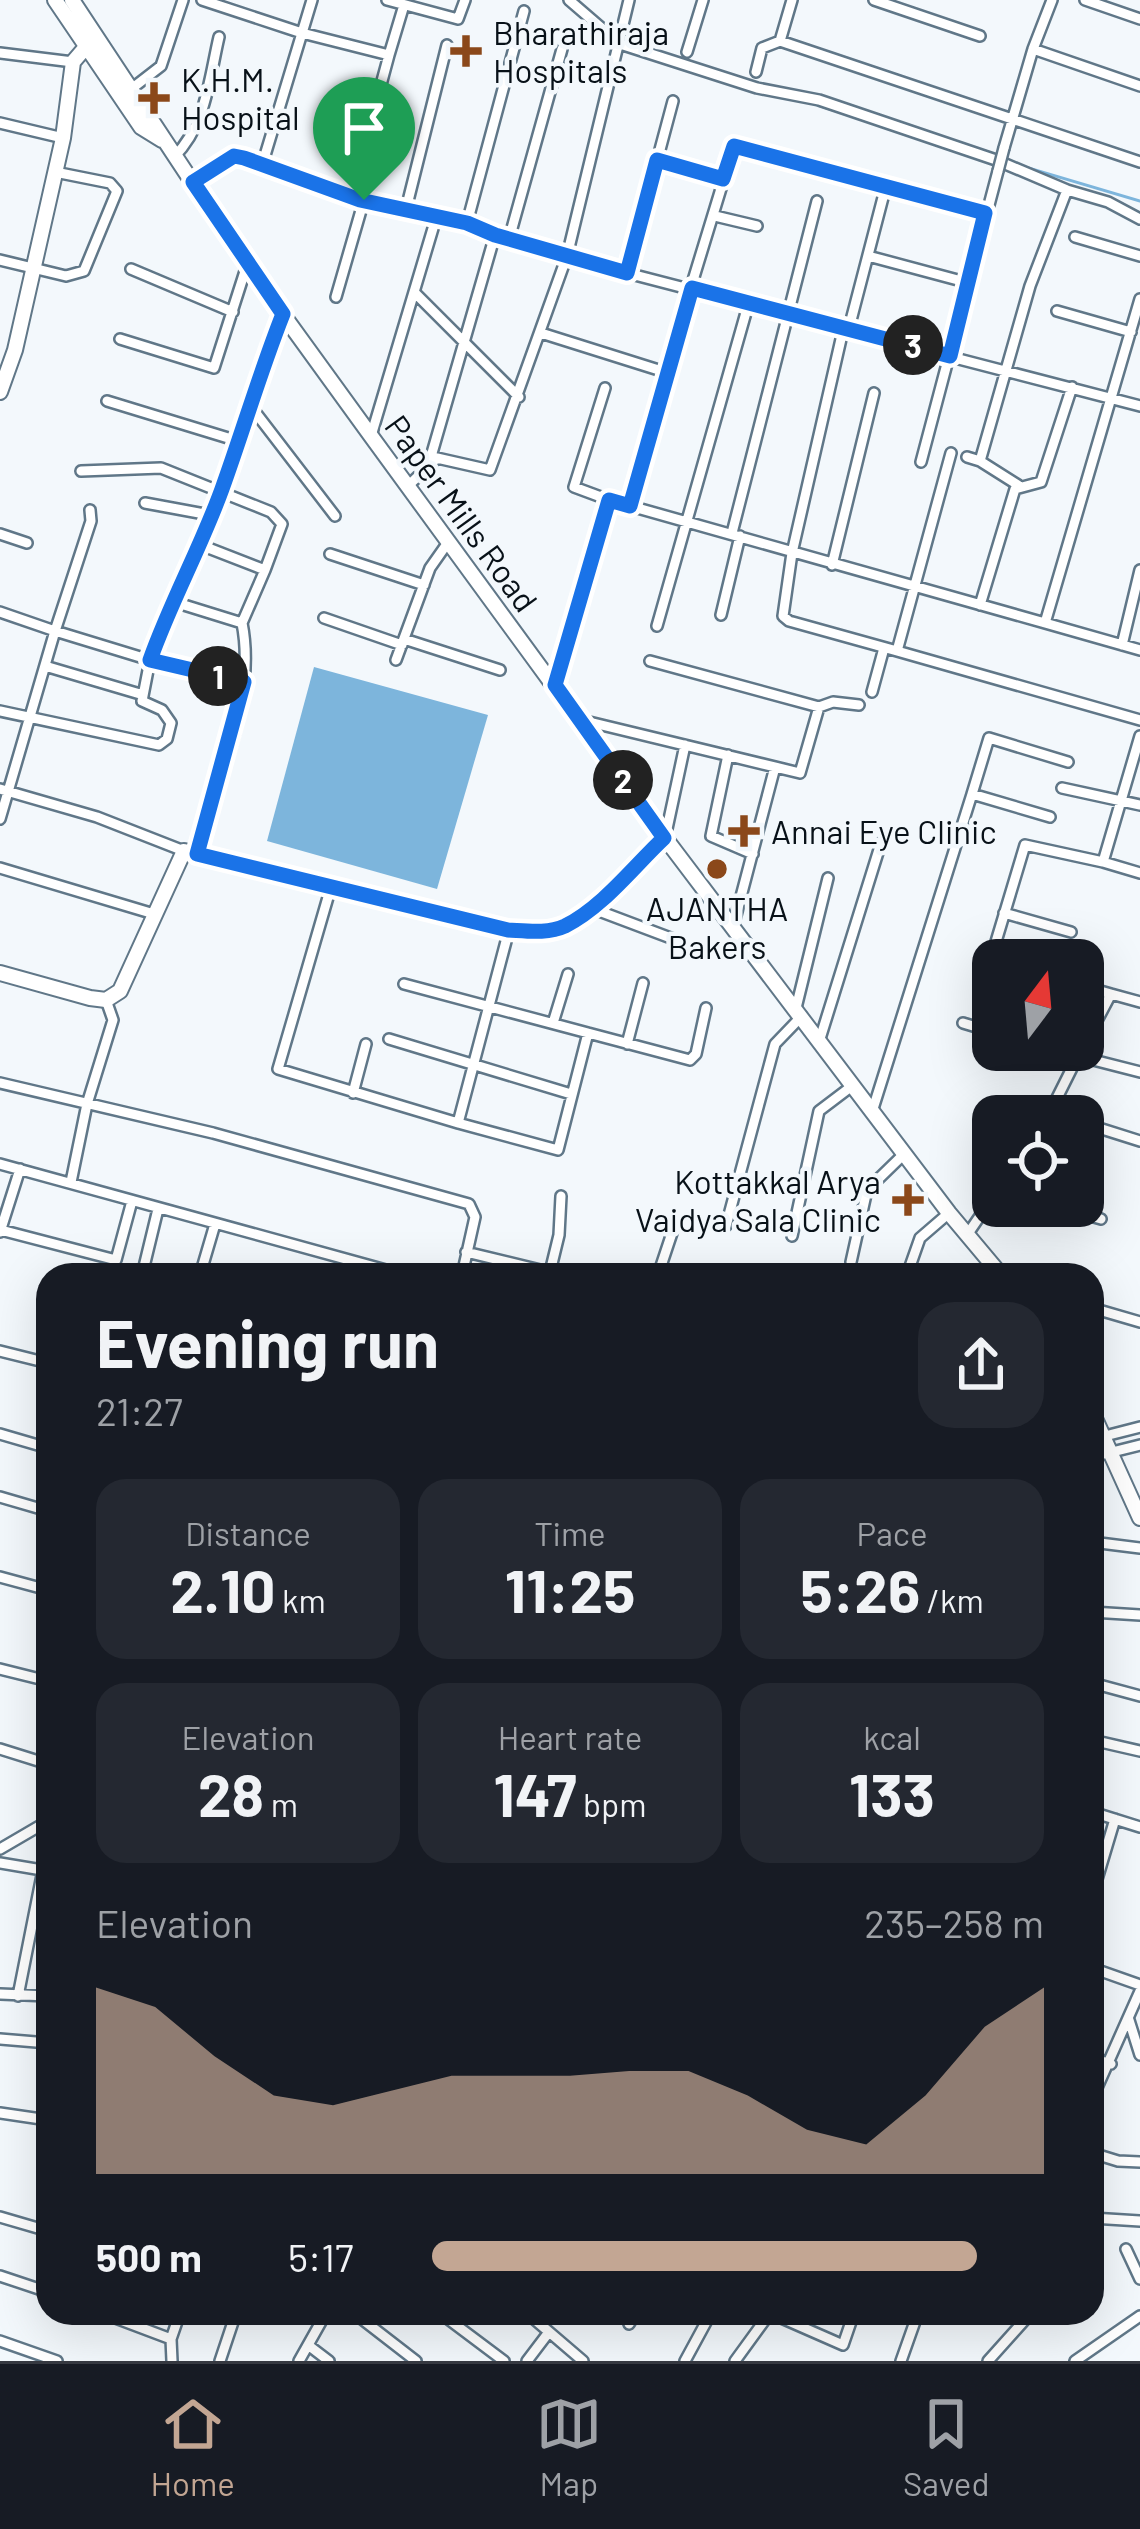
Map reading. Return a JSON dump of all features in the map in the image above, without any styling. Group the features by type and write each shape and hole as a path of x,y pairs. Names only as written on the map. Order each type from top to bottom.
{"main road":[{"path":"55,0 141,127 162,140"},
{"name":"Paper Mills Road","path":"72,0 247,265 371,436 664,838 991,1263"},
{"path":"0,392 15,350 63,138 74,62 86,48"},
{"path":"0,973 106,1000 120,991 154,914 190,853 508,930 544,931 564,926 591,908 664,838"},
{"path":"1105,1436 1140,1518"}],"street":[{"path":"129,90 161,65 183,0"},
{"path":"202,0 389,55"},
{"path":"263,162 312,0"},
{"path":"387,0 458,20 465,0"},
{"path":"569,0 597,24 658,55 963,149 1140,218"},
{"path":"430,460 490,470 567,256 629,0"},
{"path":"687,61 703,0"},
{"path":"780,41 792,0"},
{"path":"874,0 980,36"},
{"path":"921,462 1012,116 1052,0"},
{"path":"1085,0 1140,19"},
{"path":"351,196 404,5"},
{"path":"467,223 524,11"},
{"path":"174,157 192,139 199,123 219,37"},
{"path":"756,72 762,48 780,41 1140,162"},
{"path":"406,209 447,44"},
{"path":"509,239 562,49"},
{"path":"1033,49 1140,86"},
{"path":"0,53 74,62"},
{"path":"627,273 673,101"},
{"path":"0,123 63,138"},
{"path":"630,506 731,149 740,146 985,213"},
{"path":"193,182 234,156 263,162 364,200 437,215 627,273 1140,406"},
{"path":"657,160 723,179"},
{"path":"0,260 66,276 84,272 117,191 110,183 55,172"},
{"path":"886,186 792,553 783,616 789,622 1140,720"},
{"path":"980,461 1003,370 1067,190"},
{"path":"336,297 364,200"},
{"path":"721,615 786,312 818,201"},
{"path":"371,436 437,215"},
{"path":"715,216 757,226"},
{"path":"409,485 430,460 495,235"},
{"path":"1075,237 1140,256"},
{"path":"868,256 970,283"},
{"path":"120,339 214,368 247,265"},
{"path":"131,269 233,312"},
{"path":"416,294 519,397"},
{"path":"1045,623 1140,299"},
{"path":"658,626 749,302"},
{"path":"1058,311 1131,332"},
{"path":"0,711 164,743 171,723 168,715 142,700 140,694 171,601 220,495 283,314"},
{"path":"541,333 665,372"},
{"path":"0,341 15,350"},
{"path":"967,457 1018,485 1035,487 1041,482 1072,387"},
{"path":"605,388 574,487 1140,650"},
{"path":"832,565 874,393"},
{"path":"106,401 238,441"},
{"path":"249,404 334,516"},
{"path":"897,651 951,453"},
{"path":"4,790 97,817 190,853 244,682 242,622 282,524 271,512 155,467 82,471"},
{"path":"980,605 1018,485"},
{"path":"555,685 609,500"},
{"path":"145,503 210,514"},
{"path":"0,819 4,790 91,521 89,510"},
{"path":"0,534 27,543"},
{"path":"396,661 437,555 449,541"},
{"path":"198,544 265,570"},
{"path":"330,554 424,586"},
{"path":"1122,645 1140,570"},
{"path":"171,601 242,622"},
{"path":"0,612 150,660 244,682"},
{"path":"324,618 500,670"},
{"path":"872,692 884,648"},
{"path":"650,661 819,707 833,702 859,706"},
{"path":"45,667 140,694"},
{"path":"580,719 800,773 819,707"},
{"path":"1103,862 1140,736"},
{"path":"872,1112 989,738 1068,762"},
{"path":"664,838 686,745"},
{"path":"728,755 711,836 752,854"},
{"path":"733,927 775,767"},
{"path":"1061,788 1140,805"},
{"path":"972,794 1050,818"},
{"path":"819,1042 881,843"},
{"path":"996,939 1025,845 1140,873"},
{"path":"0,868 154,914"},
{"path":"726,1226 775,1044 799,1012 828,878"},
{"path":"331,887 278,1069 559,1150 588,1033"},
{"path":"591,908 676,940"},
{"path":"1004,913 1071,932"},
{"path":"458,1123 508,930"},
{"path":"554,1023 568,974"},
{"path":"627,1044 644,983"},
{"path":"404,984 690,1060 696,1054 706,1008"},
{"path":"1104,992 1140,1001"},
{"path":"1104,1007 1111,994"},
{"path":"71,1182 86,1104 113,1020 106,1000"},
{"path":"963,1023 972,1026"},
{"path":"389,1039 571,1094"},
{"path":"353,1093 366,1044"},
{"path":"1104,1059 1140,1072"},
{"path":"0,1083 213,1133 469,1204 475,1217 464,1263"},
{"path":"792,1236 819,1111 852,1085"},
{"path":"1104,1130 1140,1141"},
{"path":"851,1262 867,1190 904,1154"},
{"path":"0,1164 360,1263"},
{"path":"20,1169 0,1231 116,1260 132,1201"},
{"path":"557,1263 561,1196"},
{"path":"145,1263 158,1209"},
{"path":"911,1263 920,1238 949,1213"},
{"path":"204,1263 215,1224"},
{"path":"662,1263 675,1224"},
{"path":"967,1235 972,1227"},
{"path":"466,1252 511,1263"},
{"path":"1104,1312 1140,1322"},
{"path":"0,1351 36,1360"},
{"path":"1105,1436 1140,1427"},
{"path":"0,1434 36,1444"},
{"path":"1104,1454 1140,1445"},
{"path":"0,1497 36,1508"},
{"path":"1104,1544 1140,1548"},
{"path":"0,1577 36,1587"},
{"path":"1104,1613 1140,1615"},
{"path":"0,1669 36,1678"},
{"path":"1104,1686 1140,1696"},
{"path":"1104,1743 1140,1751"},
{"path":"0,1749 36,1760"},
{"path":"1104,1816 1140,1827"},
{"path":"1104,1856 1115,1820"},
{"path":"0,1849 36,1828"},
{"path":"0,1863 36,1869"},
{"path":"18,1996 36,1913"},
{"path":"1104,1973 1140,1988 1104,2076"},
{"path":"0,1994 36,1996"},
{"path":"1129,2020 1140,2055"},
{"path":"0,2038 36,2042"},
{"path":"1104,2061 1111,2063"},
{"path":"0,2114 36,2118"},
{"path":"1104,2157 1140,2162"},
{"path":"0,2217 36,2228"},
{"path":"1104,2219 1140,2222"},
{"path":"1126,2249 1140,2279"},
{"path":"0,2276 36,2288"},
{"path":"1075,2361 1140,2316"},
{"path":"134,2325 171,2339"},
{"path":"172,2361 176,2325"},
{"path":"220,2361 232,2325"},
{"path":"299,2361 319,2325"},
{"path":"369,2325 416,2361"},
{"path":"456,2325 504,2361"},
{"path":"541,2325 583,2361"},
{"path":"685,2361 704,2325"},
{"path":"735,2361 761,2325"},
{"path":"801,2325 842,2344"},
{"path":"835,2361 849,2325"},
{"path":"901,2361 914,2325"},
{"path":"988,2361 1020,2325"},
{"path":"527,2361 549,2332"},
{"path":"0,2341 24,2356 57,2361"},
{"path":"308,2345 329,2361"}],"water":[{"path":"314,667 488,715 437,889 267,841"}],"waterway":[{"path":"607,26 652,49"},
{"path":"808,102 833,110"},
{"path":"1015,164 1140,201"}],"place":[{"name":"Bharathiraja Hospitals","path":"466,51"},
{"name":"K.H.M. Hospital","path":"154,98"},
{"name":"Annai Eye Clinic","path":"744,831"},
{"name":"AJANTHA Bakers","path":"717,869"},
{"name":"Kottakkal Arya Vaidya Sala Clinic","path":"908,1200"}],"route":[{"path":"734,146 985,213 950,356 692,288 630,506 609,500 555,685 664,838 591,908 564,926 508,930 197,854 244,682 150,660 171,601 220,495 283,314 193,182 234,156 263,162 364,200 467,223 627,273 657,160 723,179 734,146"}]}
